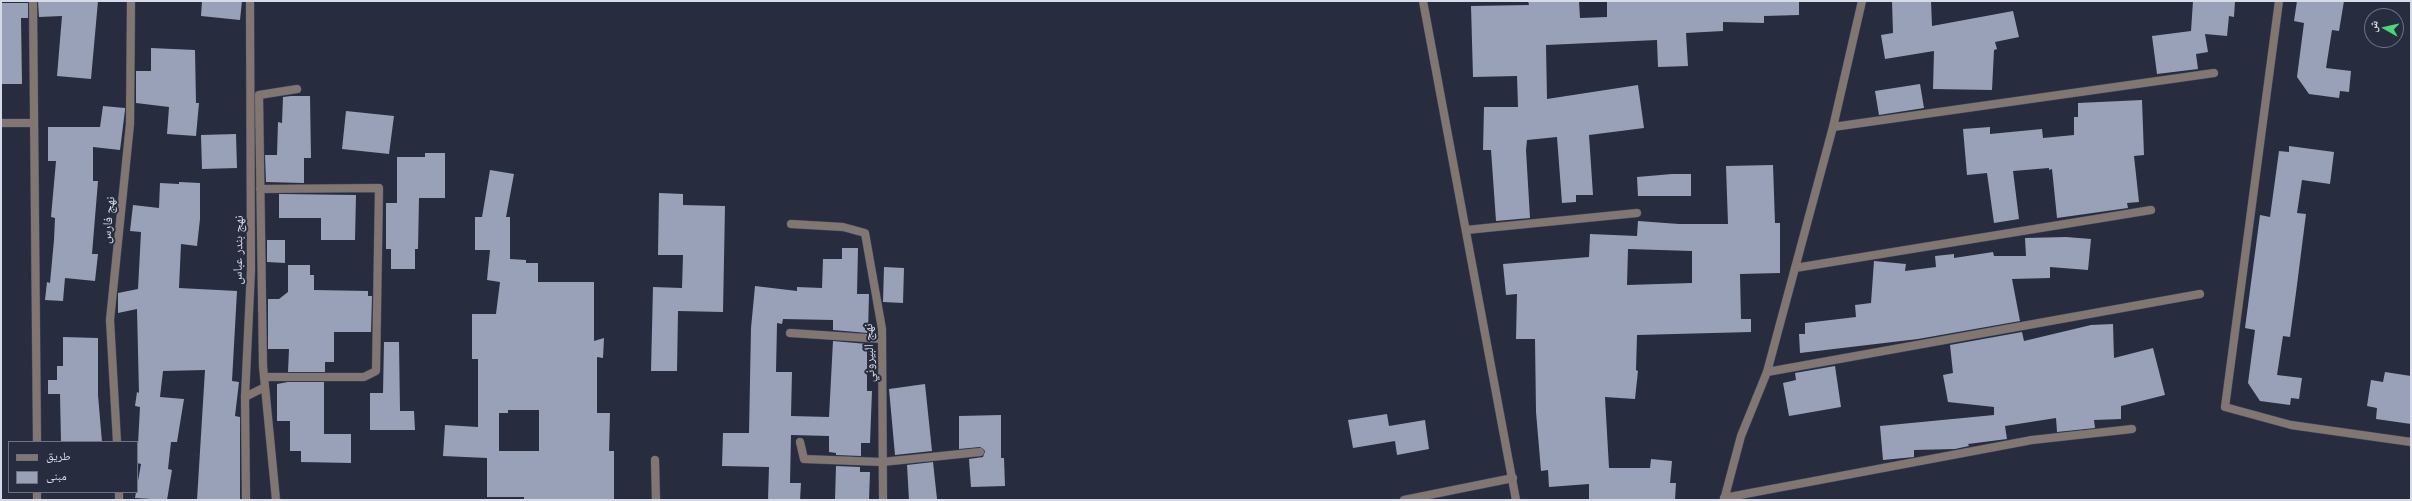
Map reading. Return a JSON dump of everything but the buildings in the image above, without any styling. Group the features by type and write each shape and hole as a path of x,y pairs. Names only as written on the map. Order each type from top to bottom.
{"street":[{"path":"33,1 37,441"},
{"name":"نهج فارس","path":"116,441 110,320 130,124 131,1"},
{"name":"نهج بندر عباس","path":"246,500 245,397 251,270 250,1"},
{"path":"1423,1 1516,500"},
{"path":"1862,1 1833,127 1767,372 1741,436 1724,499 2032,440 2132,429"},
{"path":"2279,1 2226,407 2291,425 2411,442"},
{"path":"1833,127 2214,73"},
{"path":"276,500 264,377 259,95 297,89"},
{"path":"1,123 34,122"},
{"path":"260,189 379,188 376,371 364,377 264,377"},
{"path":"1795,268 2151,210"},
{"path":"1466,230 1637,213"},
{"name":"نهج البيروني","path":"791,224 843,226 864,233 882,329 883,500"},
{"path":"1767,372 2200,294"},
{"path":"790,333 882,340"},
{"path":"245,397 265,387"},
{"path":"800,442 804,460 882,462 980,452"},
{"path":"655,460 656,500"},
{"path":"1404,500 1512,478"}]}
